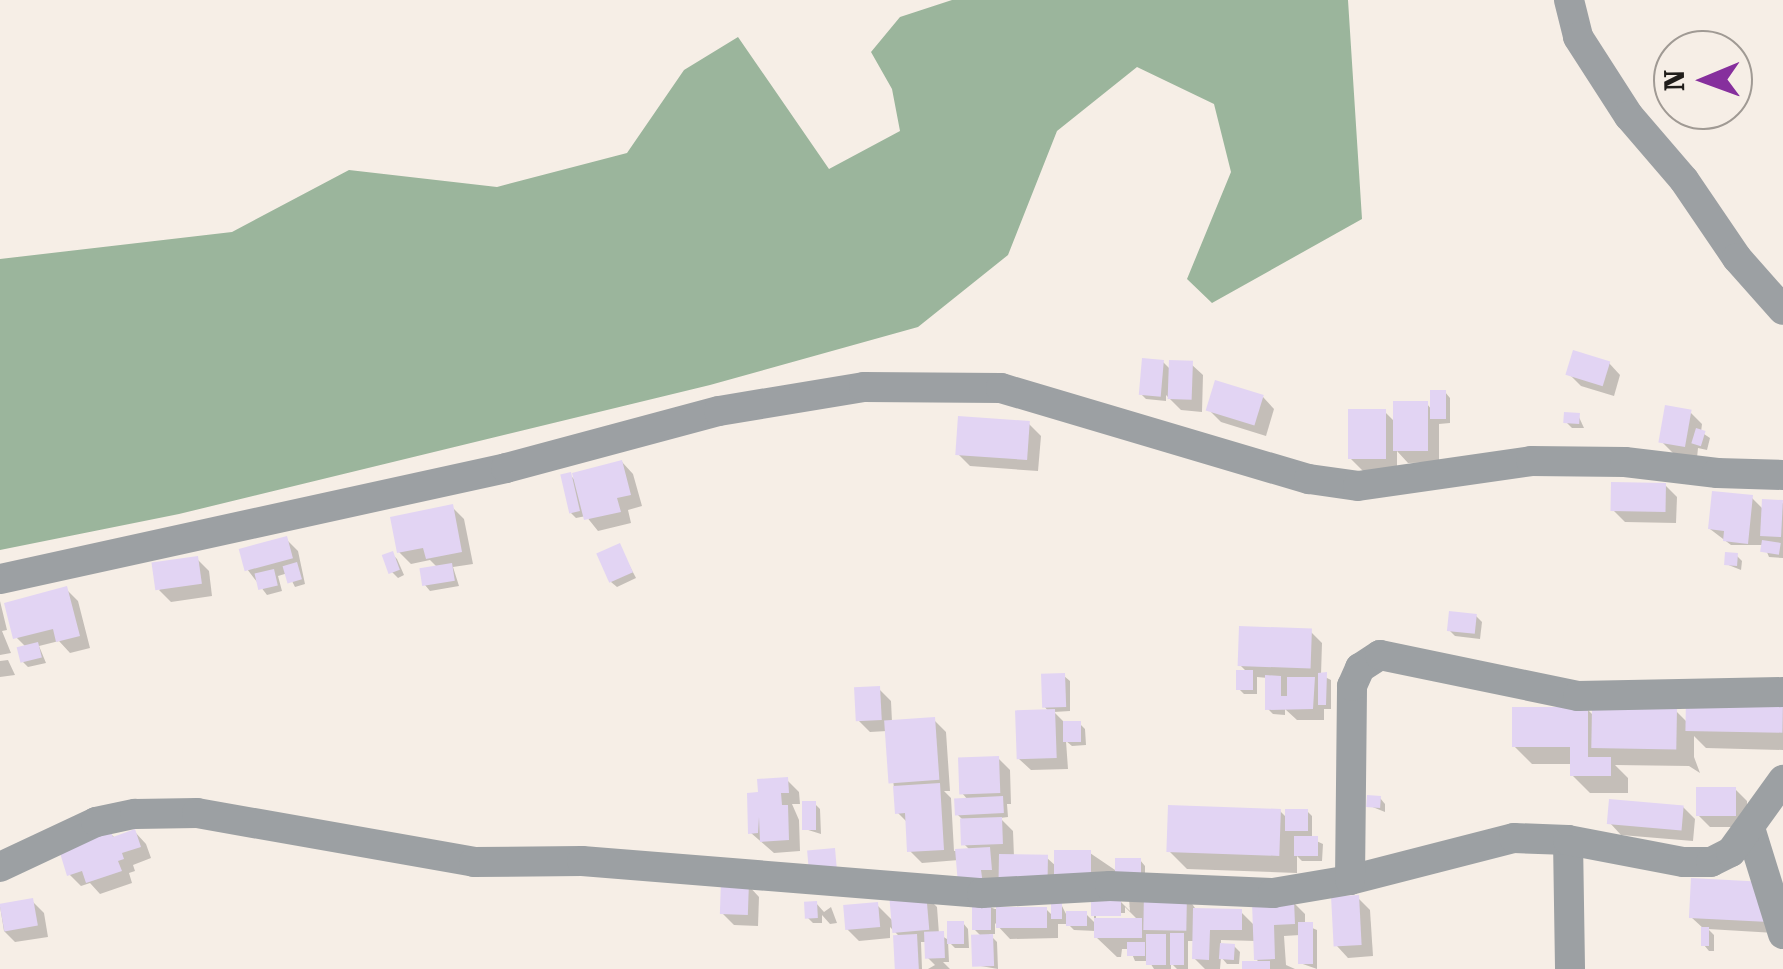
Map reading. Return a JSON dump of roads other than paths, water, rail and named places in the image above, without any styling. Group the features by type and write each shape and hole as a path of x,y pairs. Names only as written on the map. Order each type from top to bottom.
{"street":[{"path":"1569,0 1578,37 1628,116 1684,180 1737,258 1783,310"},
{"path":"0,579 506,468 719,412 864,387 1001,388 1309,479 1358,486 1531,460 1625,462 1717,474 1783,476"},
{"path":"1350,880 1352,686 1360,668 1380,655 1578,696 1783,692"},
{"path":"0,867 96,822 135,814 197,813 474,862 582,862 963,892 1110,886 1272,893 1350,880 1514,838 1568,840 1683,862 1711,862 1731,852 1783,780"},
{"path":"1750,828 1783,934"},
{"path":"1568,840 1570,969"}]}
